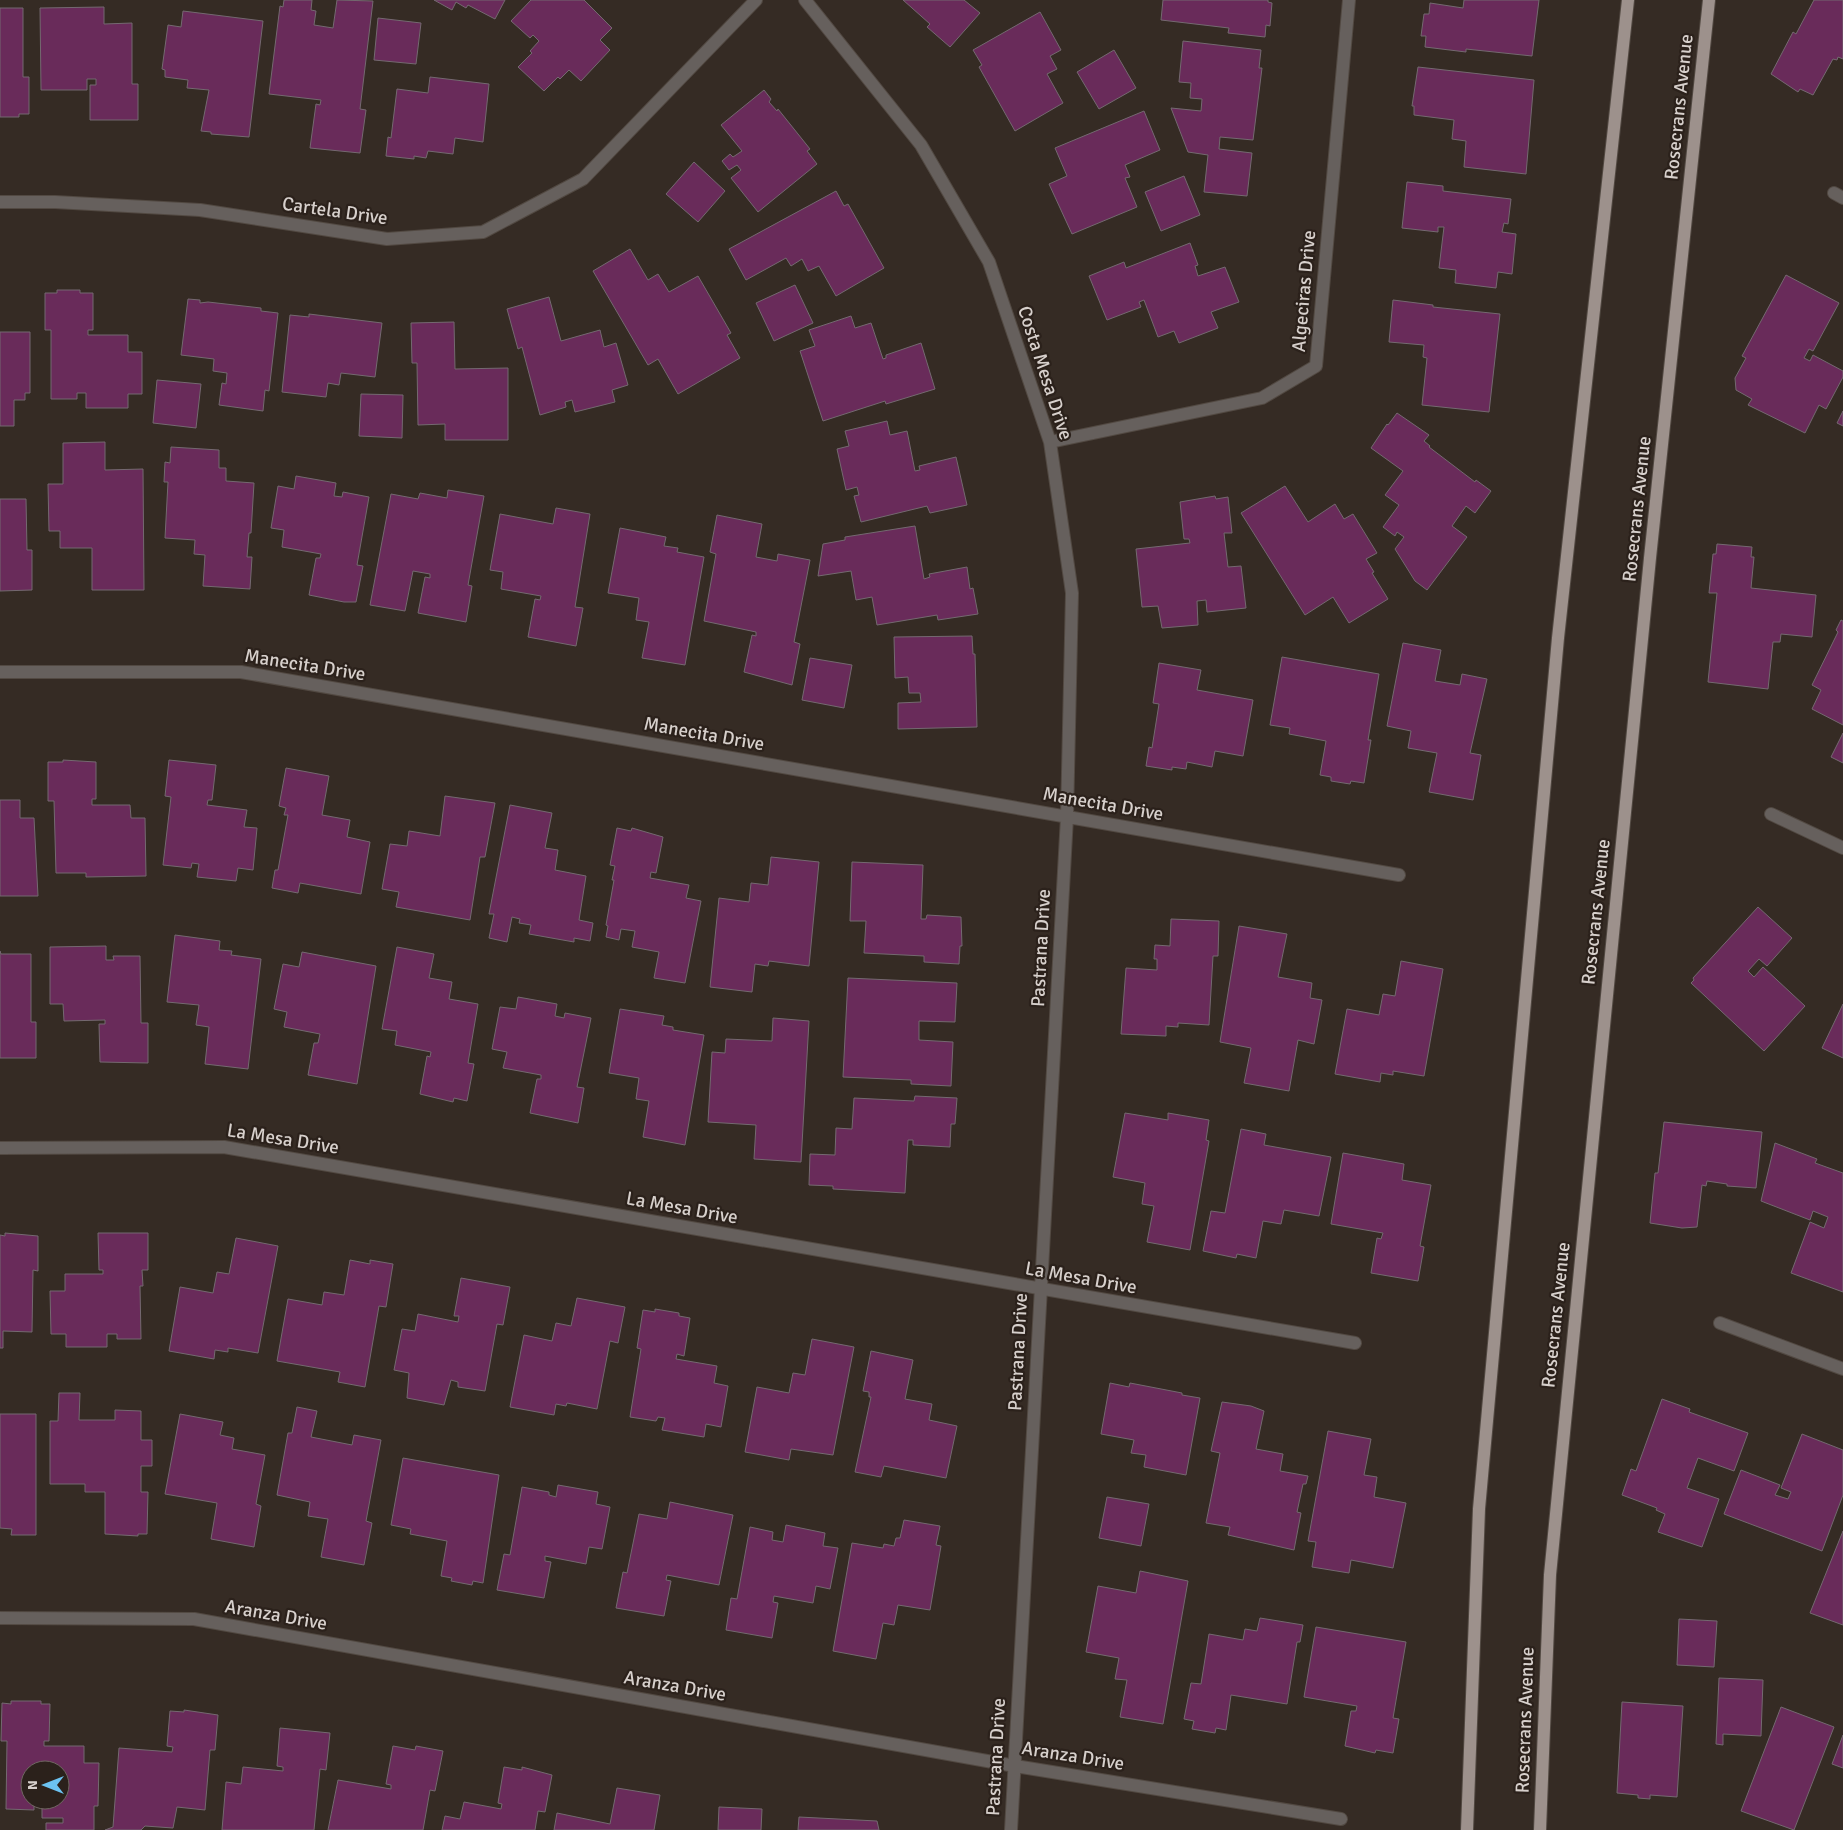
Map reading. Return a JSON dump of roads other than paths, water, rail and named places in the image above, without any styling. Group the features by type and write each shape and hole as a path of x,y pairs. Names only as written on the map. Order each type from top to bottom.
{"main road":[{"path":"1466,1830 1479,1509 1558,638 1628,0"},
{"name":"Rosecrans Avenue","path":"1540,1830 1550,1575 1650,558 1709,0"}],"street":[{"name":"Cartela Drive","path":"0,202 55,202 200,210 386,239 483,232 583,179 756,0"},
{"name":"Costa Mesa Drive","path":"805,0 921,145 989,262 1050,442 1072,593 1068,817"},
{"name":"Algeciras Drive","path":"1050,442 1262,398 1316,366 1349,0"},
{"name":"Manecita Drive","path":"0,672 241,672 1399,875"},
{"path":"1771,814 1843,848"},
{"name":"Pastrana Drive","path":"1011,1830 1068,817"},
{"name":"La Mesa Drive","path":"0,1148 224,1147 1040,1290 1355,1343"},
{"path":"1720,1323 1843,1369"},
{"name":"Aranza Drive","path":"0,1618 194,1619 1015,1766 1341,1818"}]}
